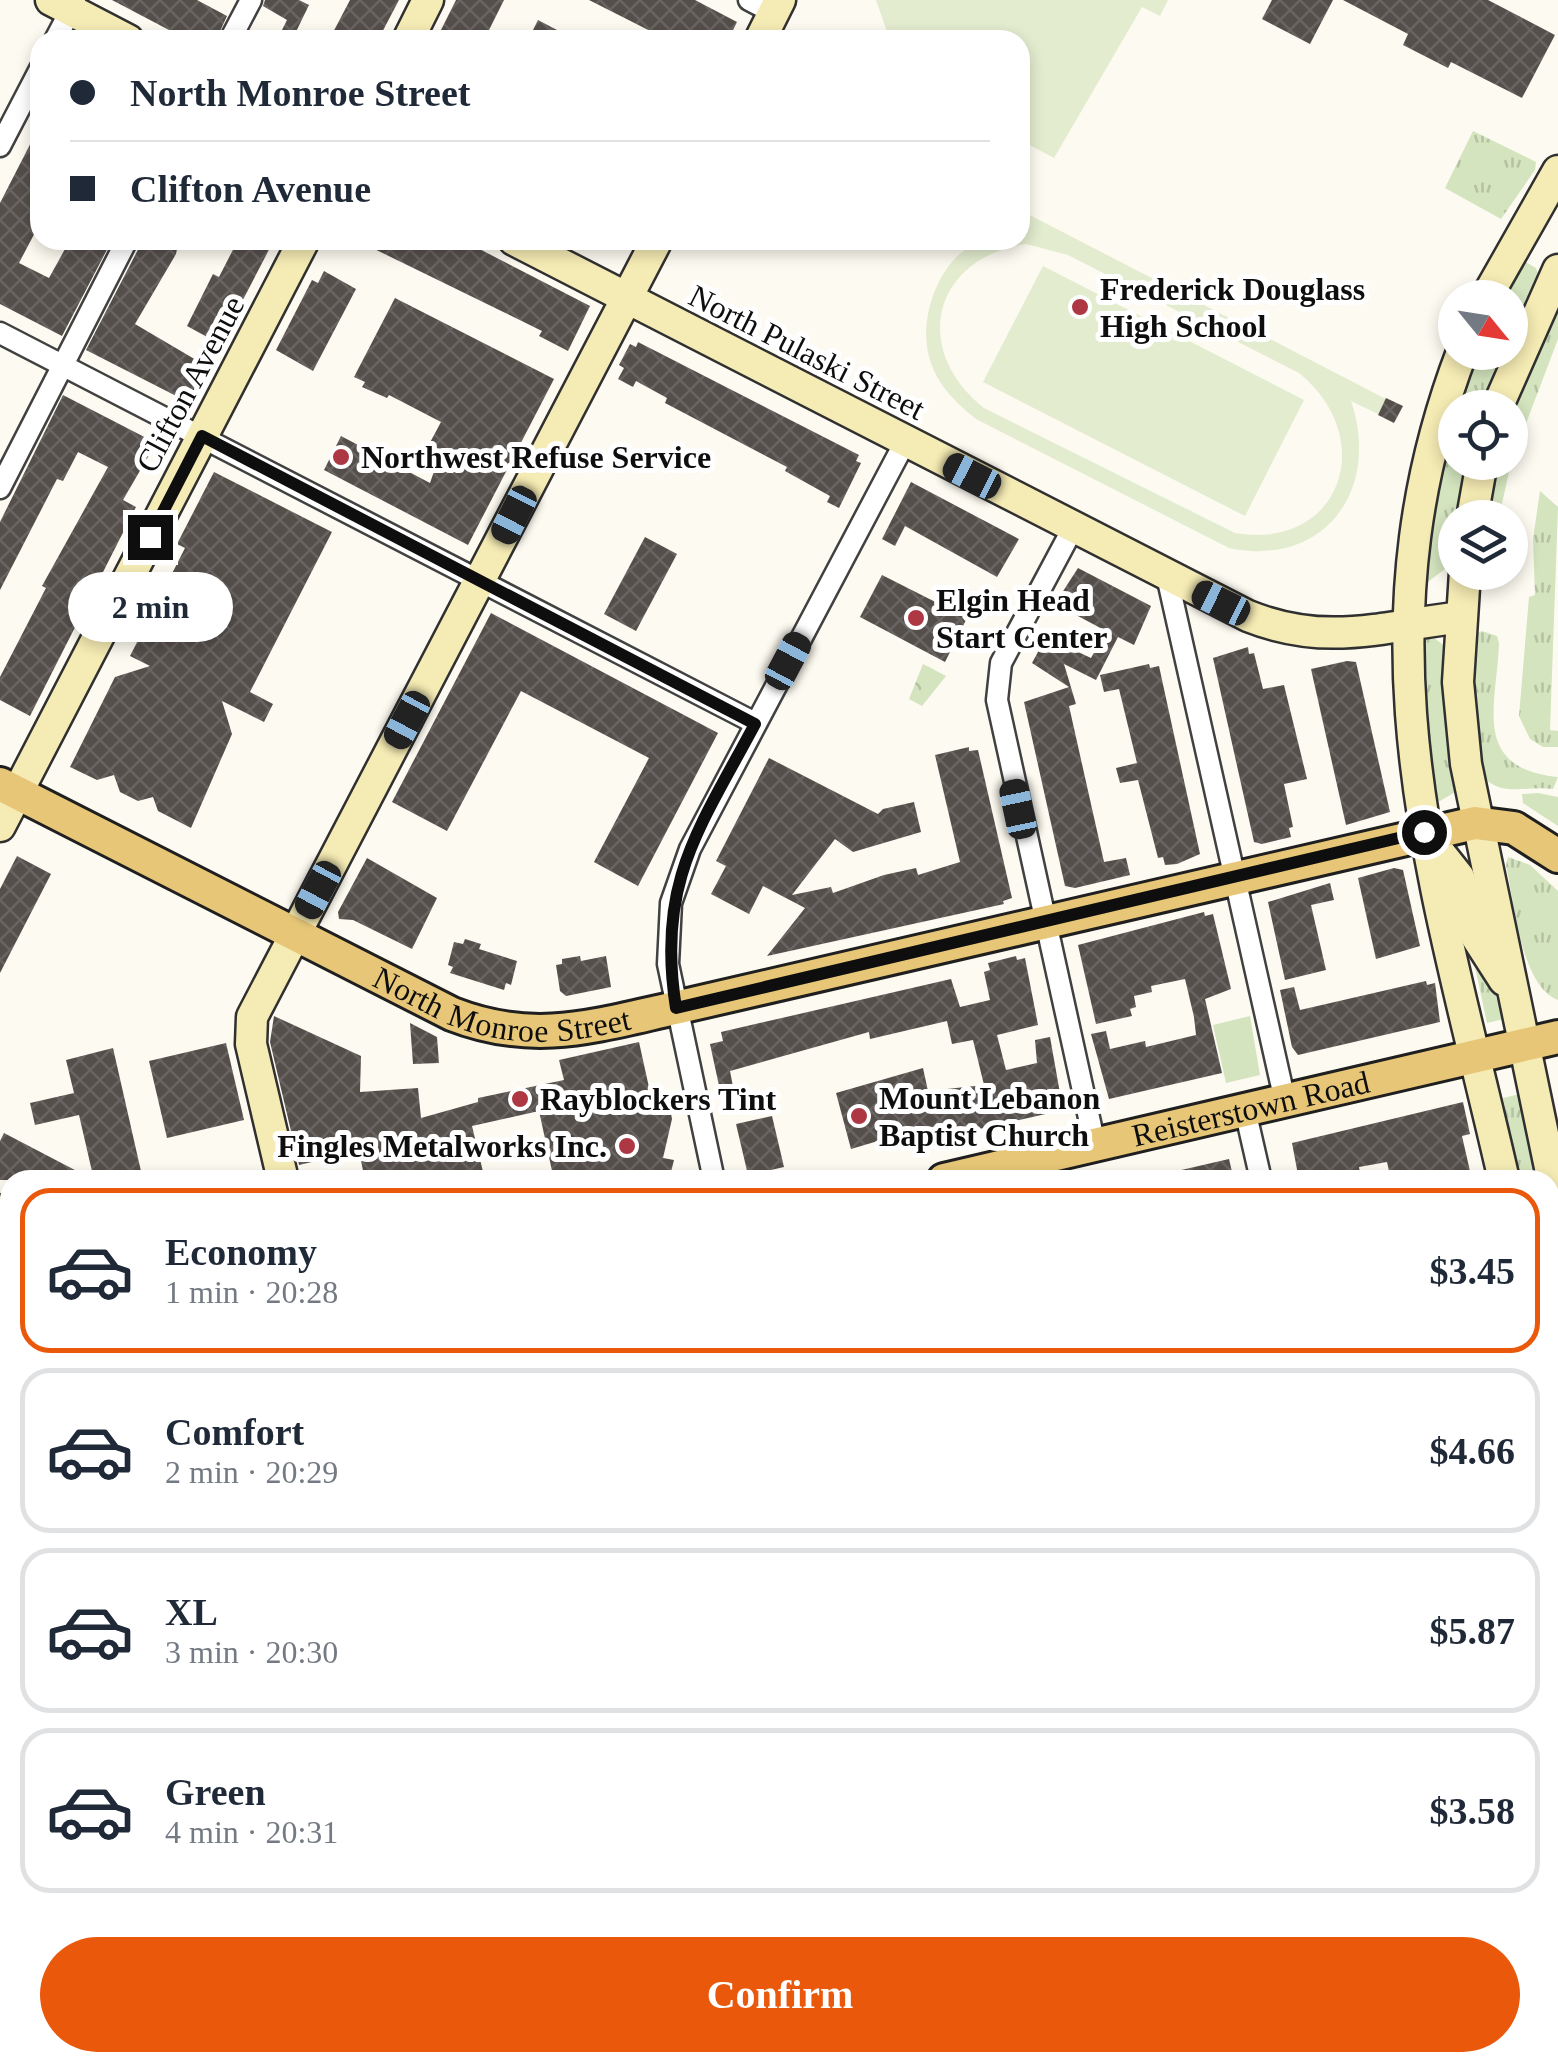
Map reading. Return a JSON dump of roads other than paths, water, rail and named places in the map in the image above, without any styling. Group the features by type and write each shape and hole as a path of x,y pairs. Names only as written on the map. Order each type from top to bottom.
{"main road":[{"name":"North Monroe Street","path":"9,788 452,1014 506,1032 557,1033 676,1008 1475,823 1514,828 1558,856"},
{"name":"Reisterstown Road","path":"1031,1170 1095,1145 1558,1037"}],"street":[{"path":"235,30 251,0"},
{"path":"413,30 428,0"},
{"path":"58,30 66,3 111,30"},
{"path":"0,146 30,88"},
{"path":"1496,280 1558,171"},
{"path":"0,488 123,250"},
{"name":"Clifton Avenue","path":"0,826 9,788 299,250"},
{"name":"North Pulaski Street","path":"534,250 1248,616 1302,634 1346,634 1461,617"},
{"path":"281,1170 249,1029 652,250"},
{"path":"1505,390 1558,270"},
{"path":"0,333 755,724"},
{"path":"1455,370 1425,473 1413,538 1407,624 1413,769 1502,1170"},
{"path":"712,1170 668,964 671,903 690,849 905,442"},
{"path":"1073,528 1002,663 997,684 999,721 1095,1145"},
{"path":"1167,576 1285,1101"},
{"path":"1463,590 1458,682 1475,823 1550,1170"},
{"path":"1424,832 1459,877 1484,952 1512,990"},
{"path":"1246,1110 1259,1170"}],"place":[{"name":"Frederick Douglass High School","path":"1080,307"},
{"name":"Northwest Refuse Service","path":"341,457"},
{"name":"Elgin Head Start Center","path":"916,618"},
{"name":"Rayblockers Tint","path":"520,1099"},
{"name":"Mount Lebanon Baptist Church","path":"859,1116"},
{"name":"Fingles Metalworks Inc.","path":"627,1146"}]}
